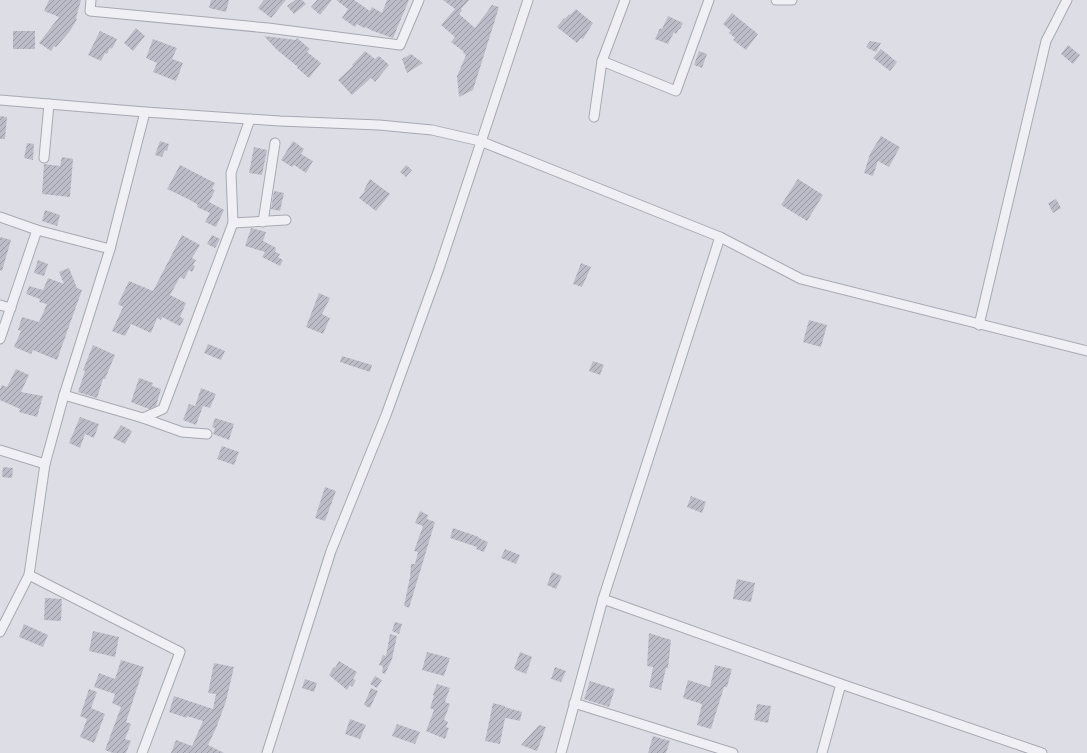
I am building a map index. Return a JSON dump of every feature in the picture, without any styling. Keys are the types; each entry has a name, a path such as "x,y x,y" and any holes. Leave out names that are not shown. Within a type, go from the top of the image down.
{"street":[{"path":"91,0 90,11 268,28 400,45 419,0"},
{"path":"267,753 331,551 389,408 439,269 528,0"},
{"path":"594,117 602,60 625,0"},
{"path":"602,60 676,91 710,0"},
{"path":"776,0 792,0"},
{"path":"979,324 1046,41 1067,0"},
{"path":"0,100 145,112 280,121 379,125 432,130 480,142 720,237 801,279 1087,351"},
{"path":"44,158 49,104"},
{"path":"0,632 29,575 44,464 110,249 145,112"},
{"path":"143,418 163,409 233,223 231,173 250,119"},
{"path":"263,222 275,143"},
{"path":"0,217 37,230 110,249"},
{"path":"233,223 286,220"},
{"path":"0,339 37,230"},
{"path":"560,753 603,599 720,237"},
{"path":"0,305 11,308"},
{"path":"64,395 143,418 182,432 207,434"},
{"path":"0,450 44,464"},
{"path":"29,575 180,652 142,753"},
{"path":"603,599 841,684 1042,753"},
{"path":"822,753 841,684"},
{"path":"574,703 733,753"}],"building":[{"path":"49,0 81,0 77,19 70,31 56,47 54,46 51,51 39,43 59,17 44,11"},
{"path":"211,0 229,0 226,12 209,8"},
{"path":"264,0 286,0 271,18 258,8"},
{"path":"295,0 302,0 306,4 294,14 287,6"},
{"path":"317,0 332,0 320,15 311,7"},
{"path":"336,0 354,0 370,11 372,7 382,13 387,0 409,0 393,38 357,24 355,27 342,18 348,9"},
{"path":"443,0 469,0 461,9 462,11 459,14 475,28 492,5 499,7 473,90 459,97 457,76 466,55 451,42 455,37 441,25 455,9"},
{"path":"576,9 593,23 583,39 581,38 577,43 557,27 564,18 565,19"},
{"path":"732,13 758,34 746,50 733,40 735,38 729,33 731,31 723,24"},
{"path":"668,16 683,23 676,34 674,32 668,44 655,39"},
{"path":"136,28 145,36 133,51 124,43"},
{"path":"13,31 35,31 35,49 13,49"},
{"path":"100,31 117,39 112,49 110,48 107,54 105,53 101,61 88,55"},
{"path":"264,36 296,40 297,38 310,49 307,52 321,63 309,78 277,50"},
{"path":"153,39 177,48 172,59 183,63 176,81 153,72 157,63 146,58"},
{"path":"870,41 881,43 876,52 866,47"},
{"path":"1068,45 1080,55 1073,64 1061,54"},
{"path":"881,49 897,62 890,71 873,58"},
{"path":"365,51 375,59 379,56 389,65 375,82 371,78 352,95 338,80 353,66 352,65"},
{"path":"699,51 707,54 702,68 694,65"},
{"path":"411,54 423,63 407,73 402,59"},
{"path":"0,116 7,117 5,139 0,139"},
{"path":"881,136 900,147 889,167 878,161 873,176 864,173 870,154"},
{"path":"160,141 169,144 167,151 165,150 162,157 155,155"},
{"path":"293,141 304,149 301,154 313,161 306,173 294,165 292,167 281,160"},
{"path":"27,143 34,144 33,160 24,158"},
{"path":"254,147 267,150 262,175 249,173"},
{"path":"62,157 73,159 70,197 42,194 44,164 60,166"},
{"path":"180,165 215,183 212,189 215,190 209,202 224,210 216,227 205,222 210,213 197,207 198,205 190,200 167,189"},
{"path":"406,165 412,170 406,177 400,172"},
{"path":"370,179 390,194 376,211 359,198 365,191 364,190"},
{"path":"798,179 823,195 807,221 781,205"},
{"path":"274,191 284,193 280,211 271,209"},
{"path":"1056,199 1061,208 1053,213 1048,203"},
{"path":"45,210 60,215 57,226 42,221"},
{"path":"251,228 266,232 263,241 276,248 275,252 280,254 278,257 283,260 280,266 262,257 265,252 245,246"},
{"path":"182,235 200,245 192,258 196,260 193,265 195,266 192,272 189,270 184,279 180,277 170,295 186,303 180,317 184,319 180,326 162,317 161,320 157,318 151,333 131,324 125,336 112,331 123,307 118,304 129,281 153,291"},
{"path":"212,235 220,239 215,248 207,244"},
{"path":"0,237 11,240 2,271 0,270"},
{"path":"38,260 48,264 44,276 34,273"},
{"path":"581,263 591,267 582,287 573,284"},
{"path":"69,268 77,288 82,290 57,360 33,350 31,354 14,347 21,331 18,330 22,317 39,322 47,304 39,302 40,299 26,294 29,286 43,290 48,278 64,284 59,272"},
{"path":"319,293 330,298 322,314 330,318 323,334 306,327"},
{"path":"809,320 827,325 821,347 803,342"},
{"path":"208,344 225,351 221,360 204,353"},
{"path":"93,345 115,355 105,379 103,379 97,398 78,392 85,371 83,370"},
{"path":"342,356 372,365 370,372 340,362"},
{"path":"593,361 604,365 600,375 589,371"},
{"path":"16,369 29,375 21,392 43,396 37,417 19,412 20,409 0,400 0,389 2,385 7,387"},
{"path":"139,378 153,383 152,386 161,389 156,406 149,409 131,402"},
{"path":"201,388 216,394 210,408 203,406 196,425 183,420 189,404 195,406"},
{"path":"80,417 99,424 94,438 85,434 80,448 69,443"},
{"path":"215,418 234,424 229,440 213,434 215,428 212,427"},
{"path":"121,425 132,431 125,444 113,438"},
{"path":"222,446 239,452 234,465 217,459"},
{"path":"3,467 13,468 12,478 2,477"},
{"path":"325,487 336,491 325,521 315,518"},
{"path":"691,496 706,502 702,513 687,507"},
{"path":"420,511 428,515 427,519 435,522 409,608 404,606 411,564 415,564 418,552 414,551 423,526 415,523"},
{"path":"453,528 479,537 488,542 484,552 476,549 477,547 450,538"},
{"path":"505,549 520,555 516,564 501,558"},
{"path":"552,572 562,576 556,589 547,585"},
{"path":"737,579 755,583 751,602 733,599"},
{"path":"45,598 62,599 61,621 44,620"},
{"path":"395,622 402,624 399,634 392,631"},
{"path":"24,624 48,635 43,647 19,637"},
{"path":"93,631 119,637 115,657 89,651"},
{"path":"649,633 671,640 668,668 666,668 661,690 649,687 653,667 647,666"},
{"path":"390,634 397,636 392,659 385,674 382,673 383,666 379,665 383,655 386,656"},
{"path":"427,652 450,658 444,676 422,670"},
{"path":"520,652 532,657 526,674 514,669"},
{"path":"121,660 144,667 126,722 131,724 125,739 131,741 126,753 113,753 105,750 121,707 112,703 115,694 94,687 99,673 115,679"},
{"path":"339,661 357,672 353,679 356,680 352,687 350,685 347,690 329,675"},
{"path":"214,663 234,667 226,701 208,745 224,753 171,753 176,740 192,746 203,721 169,712 174,696 213,709 216,694 208,693"},
{"path":"715,665 732,669 727,687 724,687 711,729 697,725 702,704 683,698 688,680 710,687"},
{"path":"555,667 566,671 561,682 551,679"},
{"path":"375,676 382,680 377,688 370,684"},
{"path":"305,679 317,683 314,692 302,688"},
{"path":"590,681 615,689 609,707 584,699"},
{"path":"437,684 450,688 445,702 450,704 444,720 448,722 446,727 449,728 445,739 426,731 434,710 430,708"},
{"path":"371,688 378,691 370,708 364,705"},
{"path":"89,689 97,692 91,708 105,714 94,743 80,737 87,719 80,716"},
{"path":"493,703 522,712 520,721 505,718 500,744 485,741"},
{"path":"757,704 771,706 768,723 754,720"},
{"path":"350,719 366,725 360,739 345,734"},
{"path":"397,724 420,732 415,744 392,736"},
{"path":"539,725 546,727 537,751 521,745"},
{"path":"653,736 670,741 666,753 648,753"}]}
